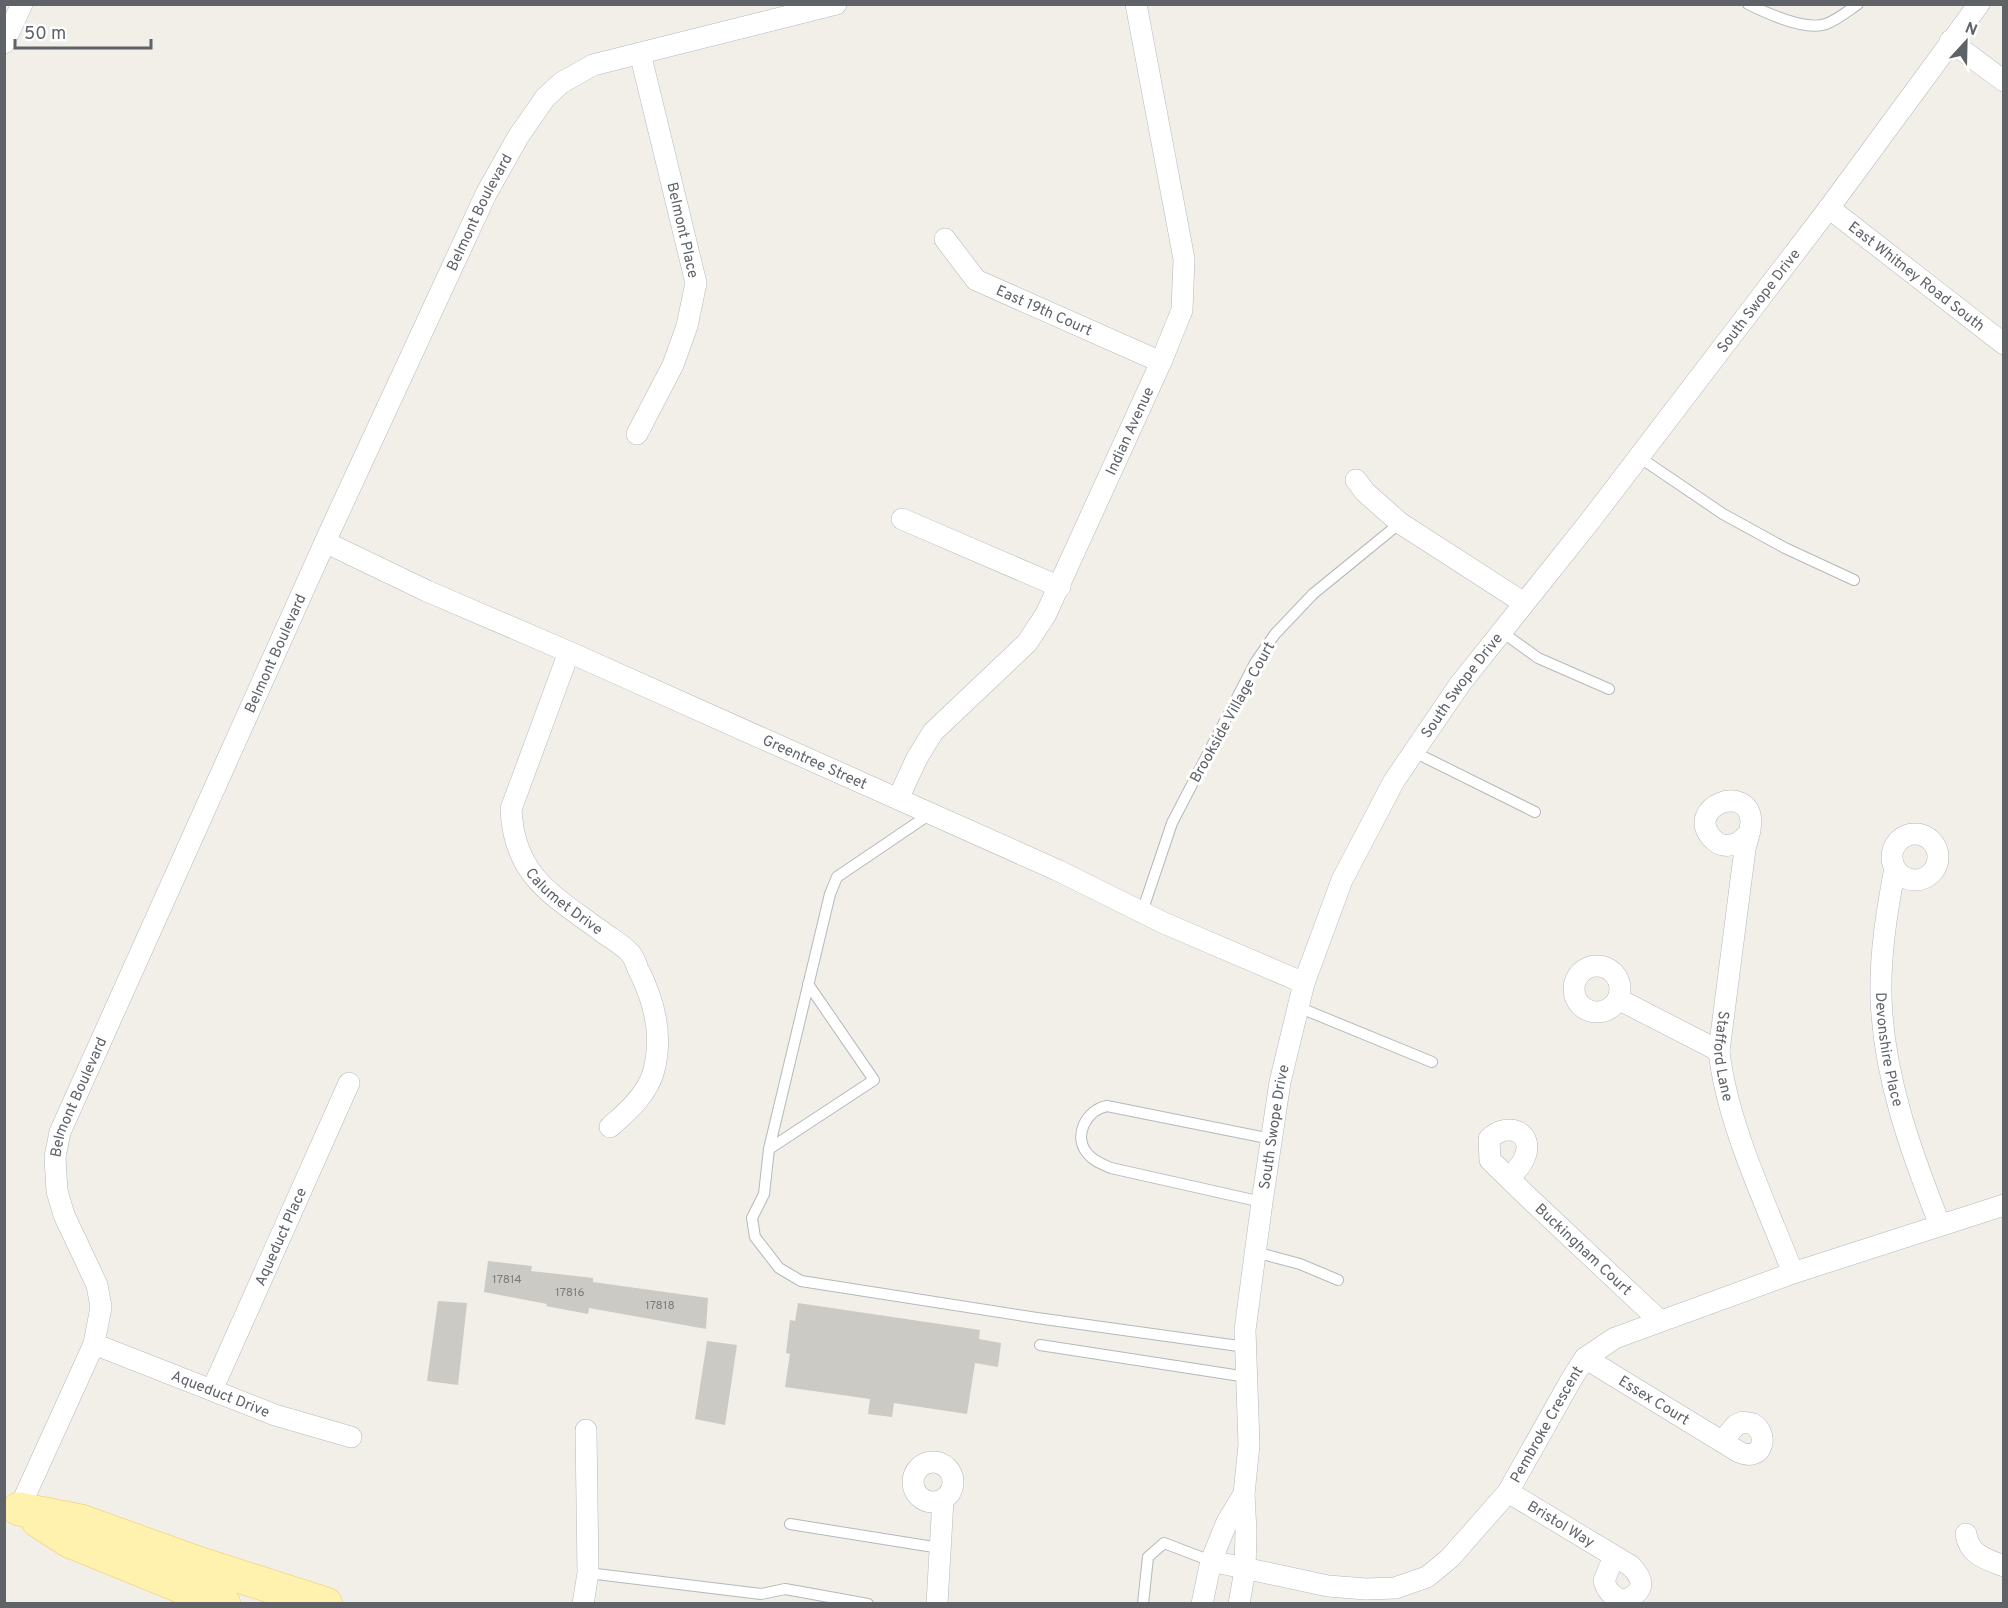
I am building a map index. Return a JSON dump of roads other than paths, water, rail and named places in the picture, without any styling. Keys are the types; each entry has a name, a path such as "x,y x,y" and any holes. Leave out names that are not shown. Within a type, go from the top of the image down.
{"main road":[{"path":"12,1506 69,1541 224,1604"},
{"path":"12,1506 81,1521 198,1563 326,1604"}],"street":[{"path":"4,43 22,4"},
{"name":"Belmont Boulevard","path":"12,1506 93,1344 101,1307 97,1285 64,1215 57,1191 56,1157 60,1132 325,542 486,194 518,137 545,98 561,83 593,65 836,4"},
{"name":"Indian Avenue","path":"898,799 917,758 933,732 1027,643 1046,614 1161,362 1182,310 1184,259 1136,4"},
{"name":"South Swope Drive","path":"1239,1604 1245,1570 1244,1494 1249,1445 1245,1329 1262,1202 1281,1082 1298,1007 1304,983 1342,880 1394,781 1460,684 1639,457 1829,208 1979,4"},
{"path":"1950,41 2004,81"},
{"name":"Belmont Place","path":"637,434 673,365 687,326 696,284 640,53"},
{"name":"East Whitney Road South","path":"1829,208 2004,344"},
{"name":"East 19th Court","path":"945,238 976,280 1161,362"},
{"path":"1356,480 1365,492 1400,523 1524,603"},
{"path":"902,519 1060,587"},
{"name":"Greentree Street","path":"325,542 427,591 1057,870 1142,912 1304,983"},
{"name":"Calumet Drive","path":"569,652 511,809 512,827 519,853 532,876 550,894 630,953 650,992 658,1030 654,1071 637,1103 610,1126"},
{"name":"Stafford Lane","path":"1750,831 1745,849 1719,1051 1722,1081 1742,1142 1793,1273"},
{"name":"Devonshire Place","path":"1895,868 1882,952 1881,997 1888,1057 1900,1115 1940,1225"},
{"path":"1618,999 1719,1051"},
{"name":"Aqueduct Place","path":"212,1390 349,1083"},
{"name":"Buckingham Court","path":"1509,1178 1660,1321"},
{"name":"Pembroke Crescent","path":"1211,1562 1327,1595 1366,1589 1395,1588 1427,1578 1450,1558 1508,1492 1585,1358 1615,1338 1793,1273 2004,1205"},
{"name":"Aqueduct Drive","path":"93,1344 275,1415 351,1437"},
{"name":"Essex Court","path":"1585,1358 1722,1442"},
{"path":"583,1604 588,1573 586,1430"},
{"name":"Bristol Way","path":"1508,1492 1614,1556"},
{"name":"South Swope Drive","path":"1202,1604 1211,1562 1227,1521 1244,1494"},
{"path":"936,1604 943,1500"},
{"path":"1966,1534 1968,1545 1981,1557 2004,1566"}],"lane":[{"path":"1748,4 1800,24 1824,25 1858,4"},
{"path":"1639,457 1723,514 1785,548 1854,580"},
{"name":"Brookside Village Court","path":"1142,912 1172,824 1255,663 1275,634 1313,594 1400,523"},
{"path":"1502,632 1538,658 1609,689"},
{"path":"1414,752 1535,812"},
{"path":"930,814 837,877 830,894 769,1149 764,1194 752,1218 755,1238 779,1268 801,1281 1246,1347"},
{"path":"769,1149 874,1080 808,984"},
{"path":"1298,1007 1432,1062"},
{"path":"1262,1202 1111,1168 1098,1163 1088,1155 1084,1148 1083,1128 1091,1112 1107,1106 1272,1139"},
{"path":"1255,1252 1300,1264 1338,1280"},
{"path":"1040,1345 1247,1377"},
{"path":"790,1524 940,1548"},
{"path":"1143,1604 1148,1557 1164,1543 1211,1562"},
{"path":"588,1573 760,1594 785,1589 868,1604"}]}
